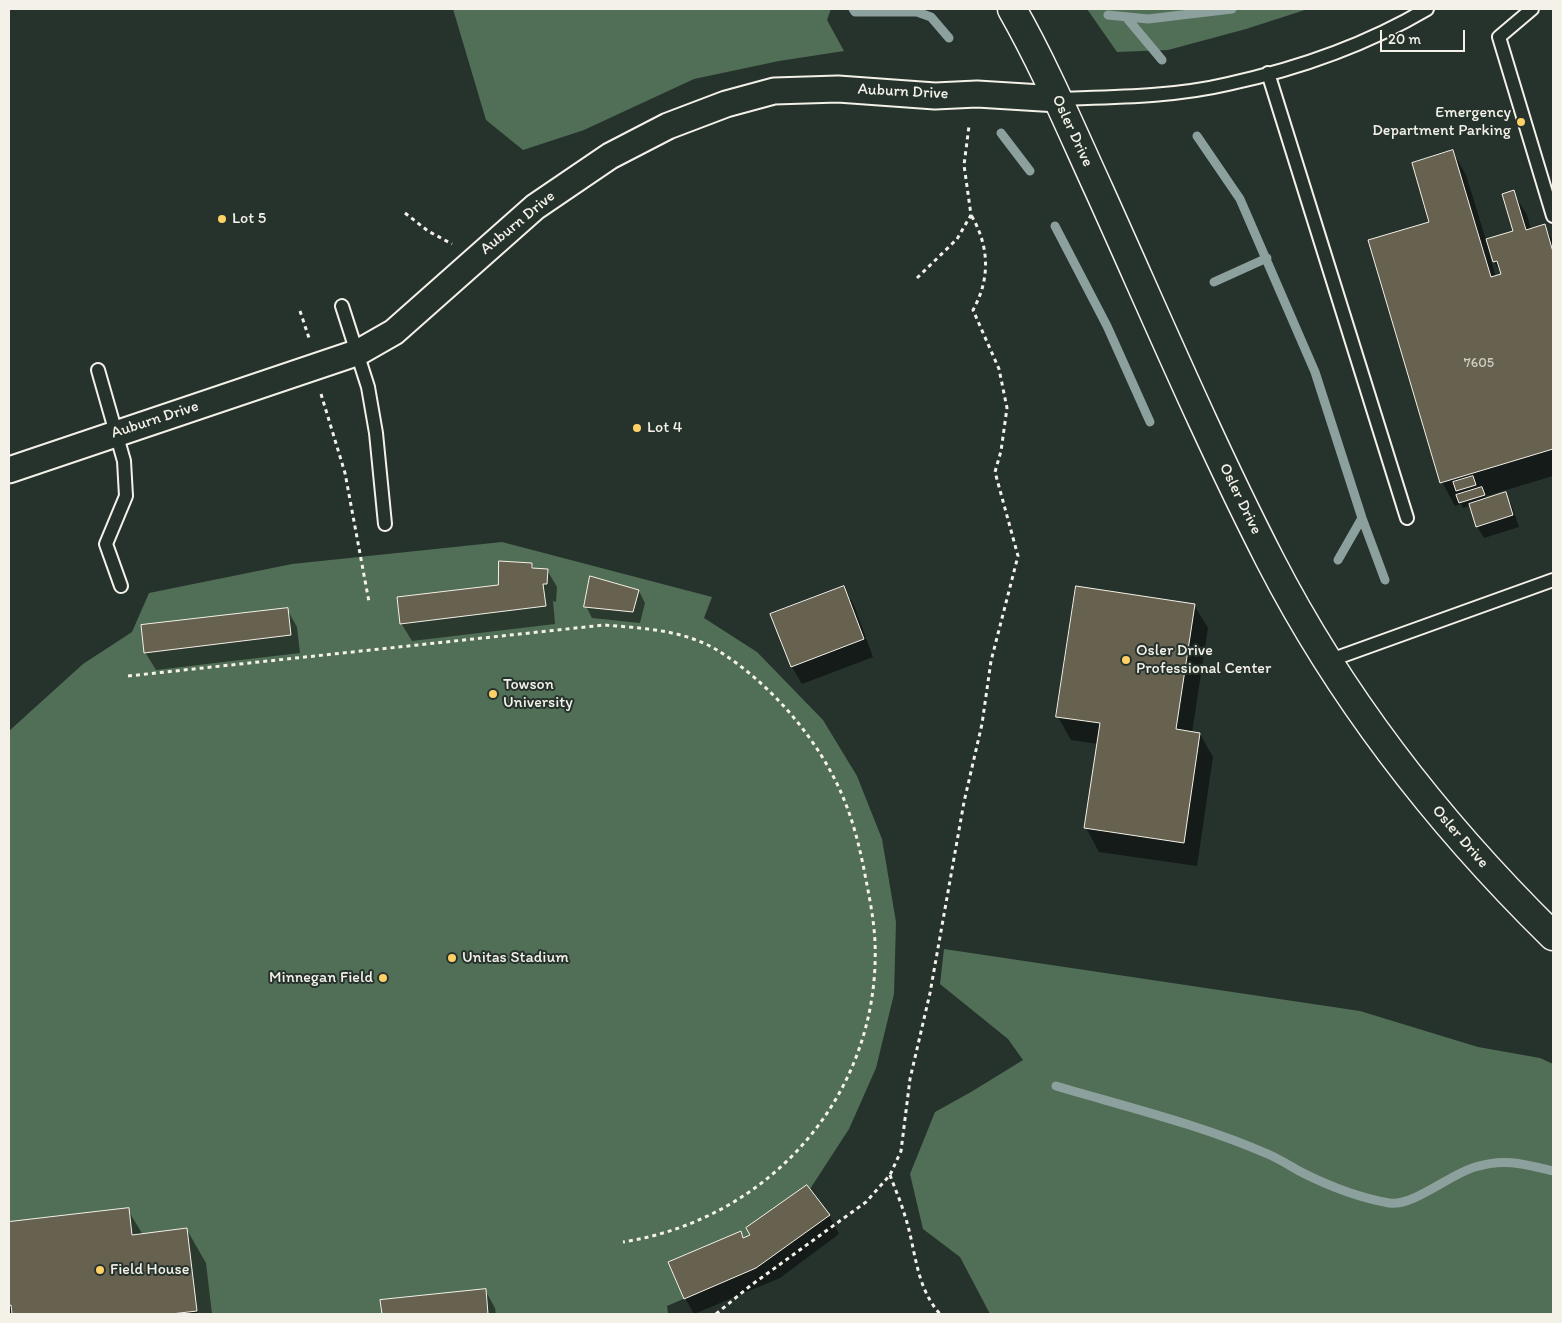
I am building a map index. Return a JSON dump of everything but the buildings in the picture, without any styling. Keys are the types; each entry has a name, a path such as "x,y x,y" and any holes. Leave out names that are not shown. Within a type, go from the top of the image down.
{"street":[{"name":"Osler Drive","path":"1012,9 1058,99 1224,464 1271,562 1328,661 1400,764 1435,809 1472,852 1553,936"},
{"name":"Auburn Drive","path":"9,470 359,352 394,332 535,207 610,156 668,126 726,104 774,91 838,89 935,96 977,94 1058,99"}],"lane":[{"path":"1058,99 1151,95 1227,84 1348,48 1397,26 1427,9"},
{"path":"1532,9 1499,37 1553,216"},
{"path":"1268,73 1407,518"},
{"path":"342,306 359,352 368,387 376,433 385,524"},
{"path":"98,370 124,461 126,496 106,544 121,586"},
{"path":"1328,661 1553,580"}],"path":[{"path":"716,1314 750,1286 866,1202 890,1175 901,1151 910,1079 930,993 964,802 982,724 991,661 1018,556 995,472 1001,451 1007,408 999,369 973,310 979,299 986,274 985,247 981,232 971,215 964,165 969,126"},
{"path":"405,213 428,230 456,245"},
{"path":"917,278 957,239 971,215"},
{"path":"300,311 316,367 320,392 345,473 369,602"},
{"path":"128,676 604,625 681,635 716,649 765,688 790,715 820,755 845,801 860,850 870,900 875,940 873,987 863,1037 848,1076 831,1107 804,1144 771,1176 736,1202 704,1218 664,1233 623,1242"},
{"path":"890,1175 906,1216 919,1278 933,1307 940,1314"}],"green space":[{"path":"453,9 831,9 827,20 844,51 779,61 694,79 584,130 523,150 486,120"},
{"path":"1087,9 1308,9 1246,29 1168,50 1117,52"},
{"name":"Unitas Stadium","path":"502,542 712,597 704,618 757,652 823,720 857,776 882,839 896,922 894,994 876,1068 849,1129 810,1189 830,1215 756,1268 667,1306 668,1313 660,1314 197,1314 197,1311 171,1314 12,1314 11,1306 9,1306 9,731 83,664 132,632 149,593 292,564"},
{"path":"944,949 1360,1011 1478,1047 1540,1058 1553,1064 1553,1314 990,1314 960,1257 923,1229 910,1174 935,1112 1023,1060 1008,1039 940,984"}],"waterway":[{"path":"853,9 855,12 917,12 931,17 949,38"},
{"path":"1108,15 1148,19 1232,9"},
{"path":"1126,17 1162,60"},
{"path":"1001,133 1030,171"},
{"path":"1197,136 1240,199 1315,372 1362,518 1385,580"},
{"path":"1055,226 1107,326 1150,422"},
{"path":"1214,282 1267,258"},
{"path":"1338,560 1362,518"},
{"path":"1056,1086 1164,1117 1244,1144 1334,1187 1356,1195 1389,1203 1409,1200 1465,1171 1486,1164 1505,1162 1553,1171"}],"place":[{"name":"Emergency Department Parking","path":"1521,122"},
{"name":"Lot 5","path":"222,219"},
{"name":"Lot 4","path":"637,428"},
{"name":"Osler Drive Professional Center","path":"1126,660"},
{"name":"Towson University","path":"493,694"},
{"name":"Unitas Stadium","path":"452,958"},
{"name":"Minnegan Field","path":"383,978"},
{"name":"Field House","path":"100,1270"}]}
